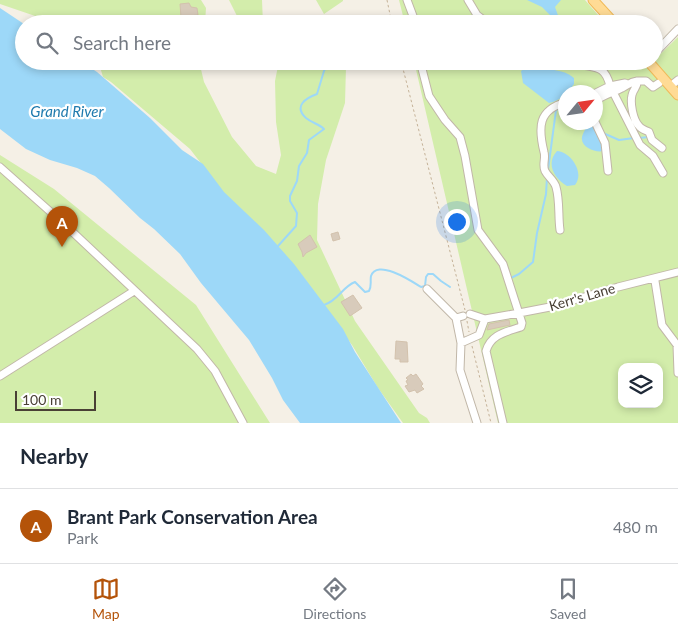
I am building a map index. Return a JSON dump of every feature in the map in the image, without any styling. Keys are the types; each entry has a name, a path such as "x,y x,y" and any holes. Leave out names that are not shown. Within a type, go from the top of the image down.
{"main road":[{"path":"594,0 606,15"},
{"path":"656,70 678,95"}],"street":[{"path":"407,0 413,15"},
{"path":"468,0 474,12 478,15"},
{"path":"663,45 678,29"},
{"path":"422,70 428,93 460,137 478,230 501,262 522,323 522,327 496,336 490,341 486,351 503,423"},
{"path":"603,70 640,145 653,156 663,173"},
{"path":"637,81 637,86 631,97 636,122 641,128 649,132 651,138 662,148"},
{"path":"603,91 625,83 637,81 646,82 653,87 659,83"},
{"path":"603,95 611,89"},
{"path":"558,104 547,111 540,135 545,154 544,168 555,184 558,193 560,230"},
{"path":"599,130 605,142 608,171"},
{"path":"0,167 196,349 215,370 243,423"},
{"name":"Kerr's Lane","path":"427,289 463,316 485,319 550,307 678,272"},
{"path":"655,281 662,325 677,345 678,373"},
{"path":"0,376 134,291"},
{"path":"463,316 460,370 478,423"},
{"path":"460,343 479,335 485,319"}],"path":[{"path":"387,0 390,15"},
{"path":"403,70 491,423"}],"green space":[{"path":"0,0 201,0 206,8 206,15 32,15 0,4"},
{"path":"229,0 262,0 263,15 236,15"},
{"path":"316,0 343,0 343,1 324,14"},
{"path":"399,0 585,0 598,15 403,15"},
{"path":"678,37 678,423 498,423 416,70 663,70 663,52"},
{"path":"101,70 201,70 204,82 232,137 256,166 276,174 281,155 276,122 275,81 277,70 346,70 345,103 326,160 318,204 317,240 355,321 419,413 427,418 430,423 403,423 378,388 352,345 277,246 227,197 190,149 103,77"},
{"path":"0,155 54,189 196,305 270,423 0,423"}],"water":[{"path":"527,0 561,0 555,7 558,15 550,15 542,7"},
{"name":"Grand River","path":"0,8 15,18 15,70 94,70 150,118 182,150 203,164 224,192 264,230 294,264 343,329 355,352 401,423 300,423 283,400 249,340 201,283 180,254 95,176 26,149 0,129"},
{"path":"522,70 560,71 574,78 573,85 558,85 558,99 549,103 523,83 521,71"},
{"path":"585,130 597,130 603,140 603,151 593,150 583,144 582,137"},
{"path":"557,151 567,155 575,164 578,180 575,185 567,186 555,175 552,161"}],"building":[{"path":"189,3 191,7 197,8 198,15 181,15 180,4"},
{"path":"338,232 340,239 333,241 331,234"},
{"path":"310,235 317,247 306,253 303,257 298,244"},
{"path":"353,295 362,308 350,316 341,302"},
{"path":"509,320 510,325 487,330 489,324"},
{"path":"396,341 407,342 408,362 400,362 400,359 395,359"},
{"path":"411,374 413,376 416,374 423,384 421,386 424,389 417,393 415,390 409,392 405,386 408,385 406,378"}],"waterway":[{"path":"278,246 296,226 297,213 290,201 290,196 297,181 299,166 307,153 309,140 324,129 306,118 302,114 301,106 305,100 317,94 324,70"},
{"path":"548,170 556,110 558,109"},
{"path":"603,133 619,140 634,138"},
{"path":"639,138 649,137"},
{"path":"511,278 533,262 537,233 546,194 547,177"},
{"path":"324,305 355,282 365,292 369,291 371,276 380,269 395,273 421,287 425,286 428,274 433,274 450,287"}],"place":[{"name":"Brant Park Conservation Area","path":"62,247"}]}
